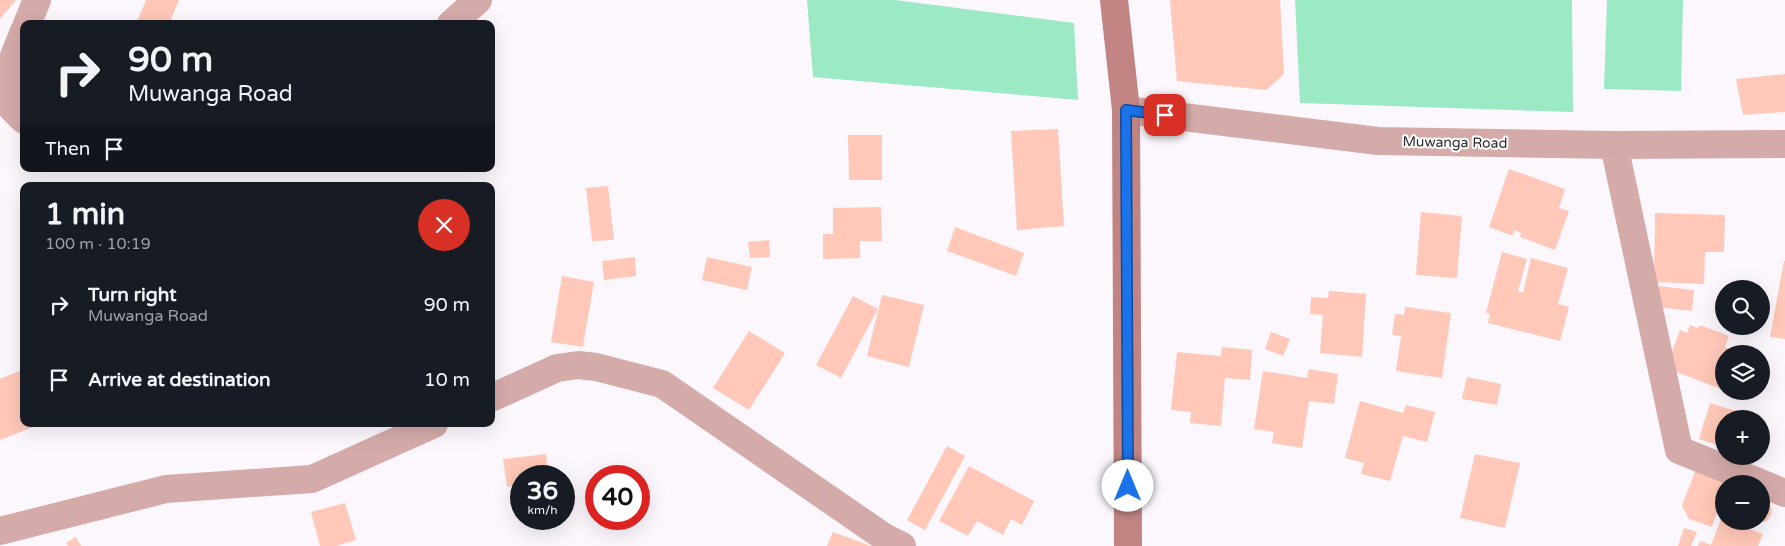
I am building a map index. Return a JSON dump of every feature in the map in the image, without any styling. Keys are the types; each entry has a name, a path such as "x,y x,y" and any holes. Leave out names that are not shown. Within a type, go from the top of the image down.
{"street":[{"path":"29,20 37,0"},
{"path":"456,20 478,0"},
{"path":"1114,0 1126,110 1128,546"},
{"path":"20,41 7,80 12,108 20,116"},
{"name":"Muwanga Road","path":"1126,110 1378,141 1614,145 1785,144"},
{"path":"1614,145 1679,450 1785,493"},
{"path":"495,396 557,368 578,365 596,367 662,384 884,537 902,546"},
{"path":"0,531 166,489 312,479 427,427"}],"green space":[{"path":"807,0 895,0 1074,23 1078,100 813,77"},
{"path":"1295,0 1572,0 1573,112 1300,103"},
{"path":"1607,0 1683,0 1681,91 1604,89"}],"building":[{"path":"0,0 16,0 0,19"},
{"path":"146,0 179,0 171,20 138,20"},
{"path":"1170,0 1280,0 1284,74 1266,90 1177,81"},
{"path":"1785,74 1785,112 1743,115 1736,79"},
{"path":"1058,129 1064,226 1017,230 1011,131"},
{"path":"848,135 882,135 882,180 849,180"},
{"path":"1509,169 1565,189 1559,208 1569,211 1555,250 1520,237 1521,233 1514,230 1513,236 1489,227"},
{"path":"608,186 614,240 592,241 586,188"},
{"path":"881,207 882,241 860,241 860,258 823,259 823,234 833,234 833,208"},
{"path":"1421,212 1462,216 1457,278 1416,275"},
{"path":"1655,213 1725,215 1724,252 1705,252 1704,284 1654,282"},
{"path":"955,227 1024,253 1016,276 947,251"},
{"path":"769,240 770,257 750,258 748,242"},
{"path":"1502,252 1527,259 1518,291 1523,293 1531,258 1568,268 1558,304 1569,307 1560,341 1488,323 1490,314 1486,313"},
{"path":"635,257 636,276 604,280 602,261"},
{"path":"707,257 752,267 747,290 702,280"},
{"path":"1785,261 1785,339 1770,337"},
{"path":"562,276 594,282 583,347 551,342"},
{"path":"1659,286 1694,290 1692,311 1657,307"},
{"path":"1329,291 1366,294 1362,357 1320,353 1323,315 1310,314 1311,297 1328,298"},
{"path":"882,295 924,305 909,367 867,356"},
{"path":"853,296 878,309 841,378 816,365"},
{"path":"1405,307 1451,313 1442,378 1396,371 1401,336 1392,335 1395,314 1404,315"},
{"path":"1690,325 1698,328 1700,325 1715,331 1715,335 1729,336 1726,345 1715,345 1715,387 1666,368 1680,330 1687,333"},
{"path":"749,331 785,353 749,410 713,388"},
{"path":"1271,332 1290,339 1283,356 1265,349"},
{"path":"1222,347 1252,350 1250,380 1225,378 1221,426 1190,423 1191,412 1171,410 1177,352 1221,356"},
{"path":"1309,369 1338,374 1334,404 1309,401 1302,448 1272,443 1274,432 1254,429 1263,371 1307,378"},
{"path":"20,371 20,427 33,427 0,440 0,379"},
{"path":"1467,377 1501,384 1497,405 1462,399"},
{"path":"1360,401 1403,413 1406,405 1435,412 1427,442 1403,436 1390,481 1361,474 1364,463 1345,458"},
{"path":"1710,403 1733,410 1715,410 1715,444 1699,439"},
{"path":"947,446 965,456 925,530 907,520"},
{"path":"546,454 547,465 510,465 510,487 507,487 503,459"},
{"path":"1475,454 1520,463 1505,528 1460,518"},
{"path":"969,466 1034,501 1022,525 1011,519 1003,535 977,521 968,536 939,521"},
{"path":"1696,469 1715,476 1715,518 1712,527 1689,519 1682,506"},
{"path":"345,503 356,540 336,546 320,546 311,512"},
{"path":"1684,528 1697,532 1691,546 1678,546"},
{"path":"1717,530 1752,530 1763,534 1758,546 1698,546 1700,541 1711,545"},
{"path":"833,532 871,546 827,546"},
{"path":"76,537 81,546 68,546 66,543"}],"route":[{"path":"1128,486 1126,110 1165,115"}]}
